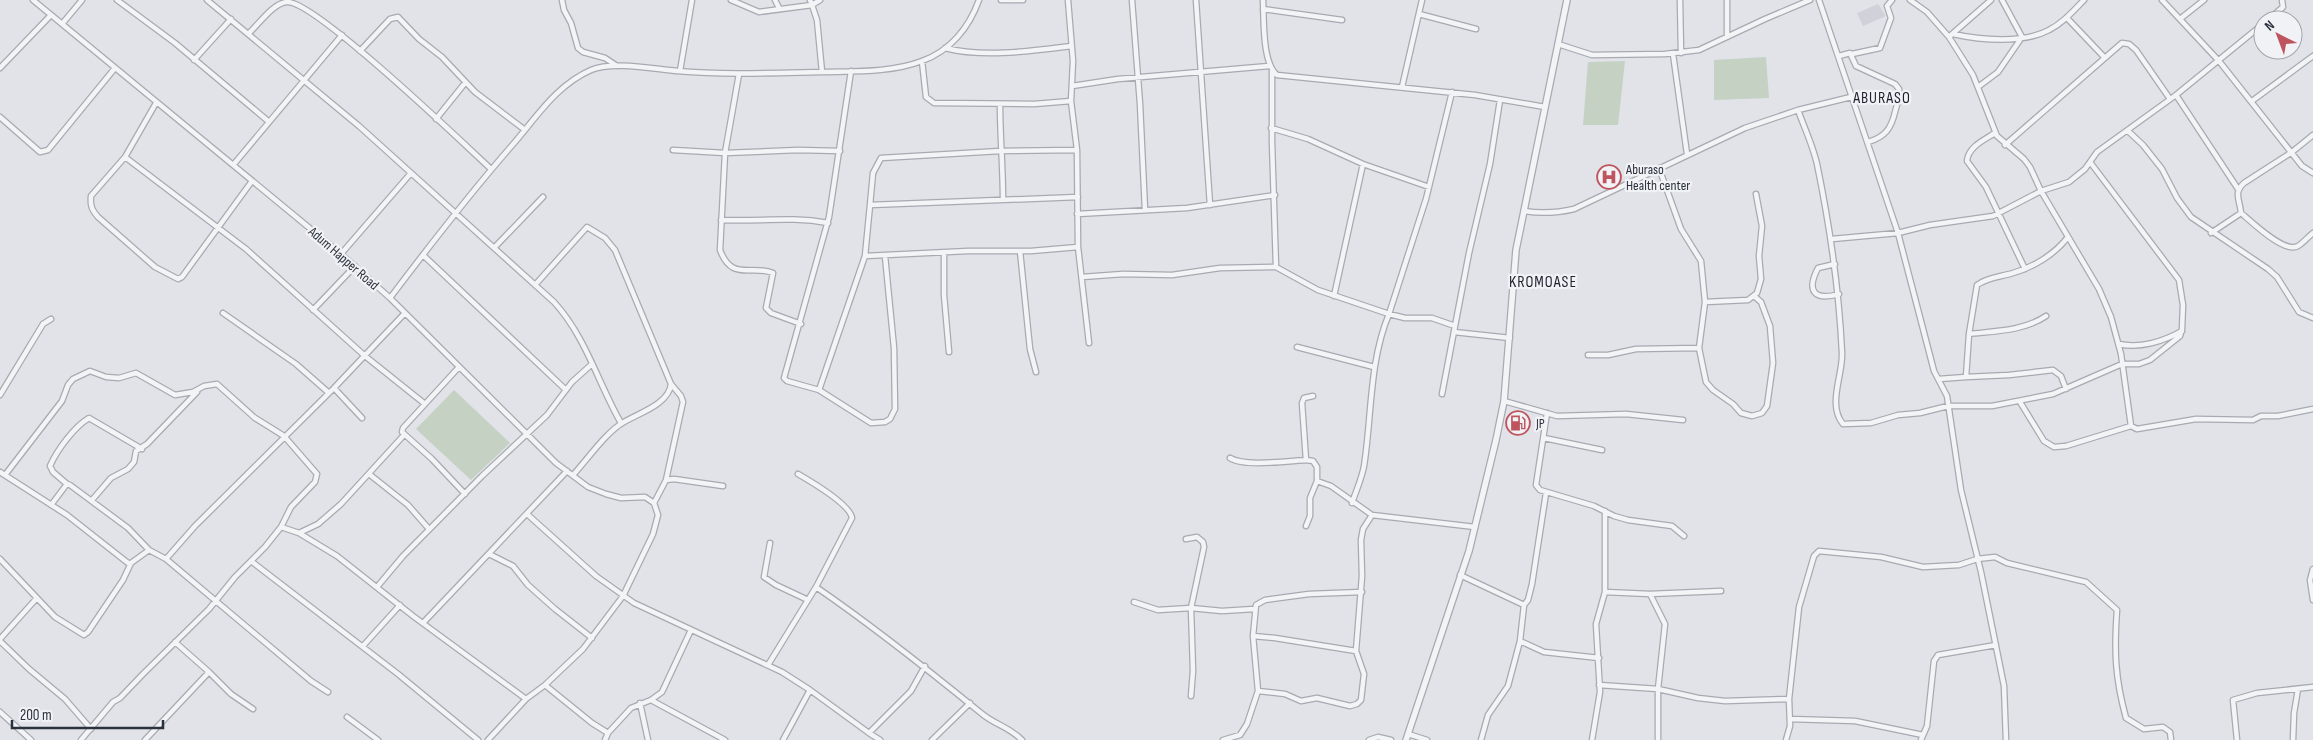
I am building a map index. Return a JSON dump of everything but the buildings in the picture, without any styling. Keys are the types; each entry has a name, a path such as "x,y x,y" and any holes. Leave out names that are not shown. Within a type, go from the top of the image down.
{"street":[{"name":"Adum Happer Road","path":"33,0 341,254 390,298 526,434 566,471 588,486 613,497 645,497 654,502"},
{"path":"62,24 82,0"},
{"path":"118,0 268,122"},
{"path":"207,0 250,33 305,80 494,248 564,313 582,340 604,392 621,423"},
{"path":"562,0 578,48 583,52 604,58 616,66"},
{"path":"680,72 692,0"},
{"path":"732,0 759,12 820,0"},
{"path":"775,0 779,8"},
{"path":"390,298 491,169 544,106 575,78 594,69 616,66 680,72 739,74 887,69 922,61 945,48 968,26 979,0"},
{"path":"1001,0 1023,0"},
{"path":"1068,0 1071,46 1071,101 1077,150 1078,247 1089,343"},
{"path":"1132,0 1145,210"},
{"path":"1196,0 1210,204"},
{"path":"1263,0 1270,68 1276,267"},
{"path":"1402,87 1422,0"},
{"path":"1427,740 1407,737 1475,527 1504,400 1516,250 1567,0"},
{"path":"1680,0 1681,53"},
{"path":"1727,0 1727,37"},
{"path":"1558,44 1592,55 1673,54 1699,50 1810,0"},
{"path":"1819,0 1898,232 1934,372 1944,387 1961,490 2004,686 2006,740"},
{"path":"1839,56 1880,48 1891,18 1887,6 1892,0"},
{"path":"1910,0 1927,12 1951,36 1978,87 1995,133 2005,145 2024,159 2106,302 2119,344 2131,426"},
{"path":"1951,36 1991,0"},
{"path":"2002,0 2022,37"},
{"path":"1951,36 1999,40 2047,31 2067,18 2084,0"},
{"path":"2162,0 2219,61 2302,166 2313,173"},
{"path":"2180,20 2204,0"},
{"path":"250,33 277,6 284,2 294,2 304,6 342,35 491,169"},
{"path":"811,2 817,20 822,72"},
{"path":"1263,9 1342,20"},
{"path":"0,68 51,14"},
{"path":"1419,14 1476,29"},
{"path":"360,51 390,19 398,18 419,39 442,57 465,83 525,130"},
{"path":"2067,18 2105,58"},
{"path":"194,60 231,19"},
{"path":"1832,239 1898,232 1930,224 1993,216 2041,191 2069,182 2085,169 2097,152 2176,95 2253,32"},
{"path":"234,164 342,35"},
{"path":"1978,87 1998,72 2022,37"},
{"path":"2005,145 2122,43 2129,44 2140,55 2170,99"},
{"path":"945,48 960,51 988,52 1071,46"},
{"path":"1673,54 1687,154"},
{"path":"1852,54 1856,66 1895,84 1900,91 1890,128 1882,137 1868,142"},
{"path":"2252,101 2313,56"},
{"path":"922,61 926,97 934,103 1000,104 1071,101"},
{"path":"0,117 40,152 48,150 115,68"},
{"path":"1072,86 1200,71 1270,68 1277,75 1284,76 1452,92 1545,107"},
{"path":"851,71 828,223 801,324 784,378 787,381 818,390 871,423 885,422 893,416 895,409 894,348 885,256"},
{"path":"739,74 725,153 720,250 723,257 735,269 774,273 766,308 771,312 801,324"},
{"path":"436,119 465,83"},
{"path":"1352,503 1364,468 1374,367 1379,344 1429,187 1452,92"},
{"path":"2176,95 2238,189 2237,194 2241,213 2268,236 2289,247 2296,247 2313,233"},
{"path":"1524,211 1547,214 1574,209 1745,128 1798,110 1851,97"},
{"path":"1442,394 1469,253 1490,164 1500,100"},
{"path":"156,103 126,157 91,196 92,209 155,267 178,279 182,277 252,181"},
{"path":"1000,104 1003,200"},
{"path":"1798,110 1817,162 1832,239 1839,294 1842,362 1836,396 1838,415 1843,424 1871,423 1898,415 1920,413 1948,406 1992,406 2020,402 2052,394 2122,364 2139,364 2150,360 2180,336 2182,331 2183,305 2179,280 2090,162"},
{"path":"1272,128 1308,140 1363,164 1429,187"},
{"path":"2128,131 2143,145 2162,169 2177,198 2191,217 2211,233 2268,269 2277,277 2299,312 2313,318"},
{"path":"1995,133 1974,148 1969,153 1967,161 1986,187 2025,269"},
{"path":"2238,189 2292,152 2313,135"},
{"path":"673,150 725,153 798,150 840,151"},
{"path":"818,390 865,256 873,173 881,158 1000,151 1077,150"},
{"path":"126,157 240,244 365,356 425,404"},
{"path":"1334,296 1363,164"},
{"path":"1659,168 1681,229 1701,261 1705,302 1699,348 1708,386 1746,416 1756,416 1762,413 1767,406 1771,386 1773,340 1761,302 1754,296"},
{"path":"341,254 411,174"},
{"path":"1705,302 1748,300 1754,296 1761,279 1759,256 1762,226 1756,194"},
{"path":"1077,214 1210,204 1275,195"},
{"path":"494,248 543,197"},
{"path":"870,205 1078,197"},
{"path":"2211,233 2241,213"},
{"path":"721,220 740,221 777,218 828,223"},
{"path":"488,740 526,699 567,665 592,638 623,596 653,534 658,515 654,502 666,480 678,432 683,402 681,396 671,384 619,258 605,238 586,227 535,285"},
{"path":"1966,377 1969,334 1977,286 1984,280 2025,269 2054,252 2068,237"},
{"path":"865,256 1020,251 1078,247"},
{"path":"1020,251 1030,349 1036,372"},
{"path":"944,253 944,295 949,352"},
{"path":"423,255 566,390"},
{"path":"1835,264 1818,268 1813,276 1812,289 1820,298 1839,294"},
{"path":"313,310 354,266"},
{"path":"1082,277 1123,274 1172,275 1220,268 1276,267 1306,285 1389,314 1405,318 1432,318 1455,329 1510,338"},
{"path":"223,313 296,364 329,393"},
{"path":"166,559 195,526 334,388 405,313"},
{"path":"1969,334 2018,328 2037,322 2046,316"},
{"path":"0,395 43,324 50,319"},
{"path":"2119,344 2126,346 2166,340 2182,331"},
{"path":"1298,347 1374,367"},
{"path":"1588,355 1608,355 1636,349 1699,348"},
{"path":"377,587 429,529 548,415 572,382 592,364"},
{"path":"459,368 403,428 404,435 432,459 465,494"},
{"path":"1939,379 2009,375 2053,370 2061,376 2066,389"},
{"path":"6,475 62,401 68,385 83,372 90,371 106,377 119,378 136,373 175,395 184,395 198,390"},
{"path":"81,740 113,702 120,698 209,609 252,561 281,528 287,513 315,482 317,474 284,436 255,418 217,384 204,386 198,390 142,449 136,451 134,462 128,469 111,478 92,500"},
{"path":"573,475 621,423 660,401 667,395 671,384"},
{"path":"334,388 362,418"},
{"path":"1306,460 1302,403 1304,398 1314,396"},
{"path":"1504,400 1557,416 1626,414 1683,420"},
{"path":"2020,402 2044,441 2054,447 2066,446 2131,426 2137,429 2210,418 2253,420 2261,416 2278,416 2313,409"},
{"path":"1548,413 1536,484 1540,490 1594,506 1628,520 1672,526 1684,536"},
{"path":"142,449 89,418 80,424 70,436 50,466 52,472 128,528 149,550 166,559 196,585 216,599 311,681 328,692"},
{"path":"299,533 318,524 369,474 404,435"},
{"path":"1544,438 1602,450"},
{"path":"1230,458 1240,462 1256,463 1313,461 1317,467 1317,481 1310,498 1310,516 1306,526"},
{"path":"423,623 528,514 566,471"},
{"path":"0,472 67,515 125,561 131,563"},
{"path":"369,474 408,505 429,529"},
{"path":"768,664 816,587 850,524 852,515 822,489 798,474"},
{"path":"666,480 674,479 723,486"},
{"path":"1317,481 1331,486 1352,503 1372,515 1425,523 1475,527"},
{"path":"51,505 68,484"},
{"path":"1481,740 1488,715 1508,686 1520,641 1524,605 1528,600 1532,584 1546,493"},
{"path":"1592,740 1600,685 1596,624 1605,592 1605,511"},
{"path":"528,514 596,576 623,596 659,616 768,664 810,690 880,740"},
{"path":"1258,692 1285,694 1301,701 1312,697 1353,706 1361,700 1364,674 1356,651 1362,592 1361,540 1363,529 1372,515"},
{"path":"281,528 299,533 337,556 423,623 526,699"},
{"path":"1186,539 1197,537 1203,542 1204,547 1191,608 1193,671 1190,696"},
{"path":"770,543 764,577 776,585 808,600"},
{"path":"0,558 55,617 84,635 88,632 114,593 131,563 149,550"},
{"path":"1786,740 1790,719 1789,699 1799,607 1814,556 1819,552 1881,557 1923,567 1958,566 1977,559 1995,557 2007,563 2086,582 2117,610 2114,648 2117,687 2126,718 2144,729 2163,727 2170,732 2171,740"},
{"path":"489,554 513,566 528,585 592,638"},
{"path":"252,561 362,646 478,740"},
{"path":"2313,569 2310,580 2313,600"},
{"path":"1460,575 1524,605"},
{"path":"816,587 925,666 985,716 1011,729 1022,740"},
{"path":"1223,740 1240,735 1247,724 1258,692 1253,636 1254,609 1259,602 1309,594 1362,592"},
{"path":"1605,592 1650,594 1721,592"},
{"path":"1650,594 1665,624 1658,689 1658,740"},
{"path":"36,598 0,640 29,669 65,699 91,729"},
{"path":"1134,602 1158,610 1191,608 1222,611 1254,609"},
{"path":"362,646 400,605"},
{"path":"605,740 608,733 631,708 652,700 662,692 691,630"},
{"path":"1253,636 1356,651"},
{"path":"1520,641 1544,652 1599,658"},
{"path":"175,642 231,694 253,710"},
{"path":"1790,719 1847,720 1880,727 1900,728 1922,737 1927,726 1933,666 1938,655 1996,645"},
{"path":"869,733 911,690 925,666"},
{"path":"145,740 209,672"},
{"path":"545,685 592,723 608,733"},
{"path":"1600,685 1658,689 1725,701 1789,699"},
{"path":"2237,740 2233,700 2257,693 2313,687"},
{"path":"2294,740 2293,720 2298,688"},
{"path":"783,740 810,690"},
{"path":"652,700 725,740"},
{"path":"640,703 648,740"},
{"path":"932,740 970,703"},
{"path":"0,712 31,740"},
{"path":"347,717 378,740"},
{"path":"1369,740 1378,737 1391,740"}],"shaded area":[{"path":"1878,4 1886,16 1863,26 1857,13"}],"green space":[{"path":"1766,57 1769,98 1714,100 1714,60"},
{"path":"1625,61 1618,125 1583,125 1588,62"},
{"path":"454,390 510,443 471,480 416,429"}],"place":[{"name":"Aburaso Health center","path":"1609,177"},
{"name":"JP","path":"1518,423"}],"district":[{"name":"ABURASO","path":"1882,97"},
{"name":"KROMOASE","path":"1543,281"}]}
